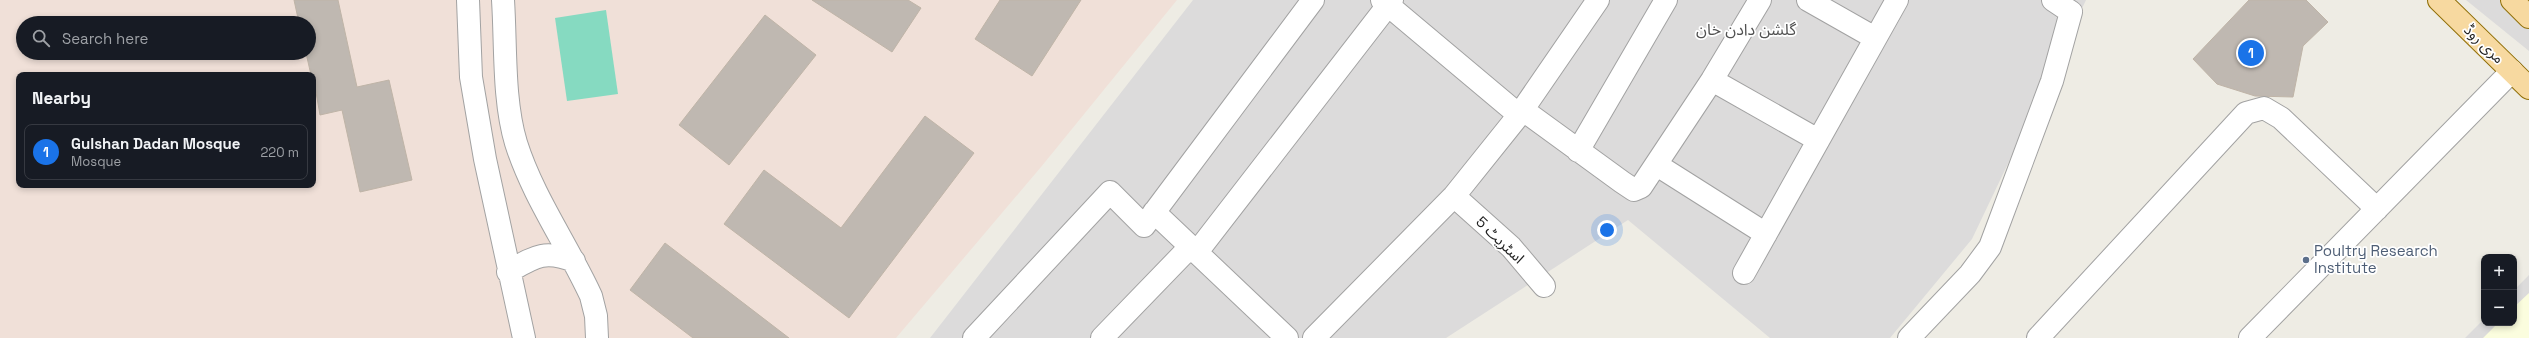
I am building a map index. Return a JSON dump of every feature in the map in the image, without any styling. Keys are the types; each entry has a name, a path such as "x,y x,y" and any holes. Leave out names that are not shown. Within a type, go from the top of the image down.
{"main road":[{"name":"مری روڈ","path":"2439,0 2529,88"},
{"path":"2512,0 2529,17"}],"street":[{"path":"468,0 469,54 478,120 508,272 524,338"},
{"path":"503,0 510,114 516,142 530,182 574,261 590,296 596,316 597,338"},
{"path":"974,338 1110,192 1144,226 1313,0"},
{"path":"1314,338 1454,196 1521,112 1598,0"},
{"path":"1578,151 1666,0"},
{"path":"1102,338 1194,249 1387,1 1521,112 1634,190 1641,187 1657,165 1712,80 1760,0"},
{"path":"1808,0 1875,38"},
{"path":"1744,273 1897,0"},
{"path":"1909,338 1970,274 1990,247 2052,81 2071,12 2053,0"},
{"path":"2250,338 2512,71"},
{"path":"1712,80 1818,140"},
{"path":"2038,338 2246,113 2264,108 2281,118 2376,209"},
{"path":"478,120 510,114"},
{"path":"1657,165 1766,234"},
{"name":"اسٹریٹ 5","path":"1454,196 1511,247 1544,286"},
{"path":"1154,212 1287,338"},
{"path":"508,272 537,255 557,254 574,261"}],"shaded area":[{"path":"0,0 1177,0 1041,167 896,338 0,338"},
{"path":"1193,0 2086,0 1972,239 1890,338 1770,338 1628,220 1446,338 930,338"},
{"path":"2466,0 2529,0 2529,51"},
{"path":"2529,275 2529,338 2465,338 2481,322 2481,326 2517,326 2517,287"},
{"path":"2529,293 2529,338 2483,338 2495,326 2517,326 2517,304"}],"green space":[{"path":"606,10 618,94 567,101 555,18"}],"building":[{"path":"294,0 338,0 357,87 389,80 412,180 360,192 342,110 320,115 316,92 316,72 310,72 308,60 316,60 316,16 297,16"},
{"path":"812,0 908,0 921,8 892,52"},
{"path":"1000,0 1081,0 1032,76 975,39"},
{"path":"2249,0 2306,0 2328,22 2303,46 2293,97 2255,96 2217,84 2193,59"},
{"path":"765,15 816,55 729,165 679,125"},
{"path":"925,116 974,153 849,318 724,224 764,170 841,228"},
{"path":"665,243 789,338 693,338 630,290"}],"place":[{"name":"Gulshan Dadan Mosque","path":"2251,53"},
{"name":"Poultry Research Institute","path":"2306,260"}],"district":[{"name":"گلشن دادن خان","path":"1746,29"}]}
